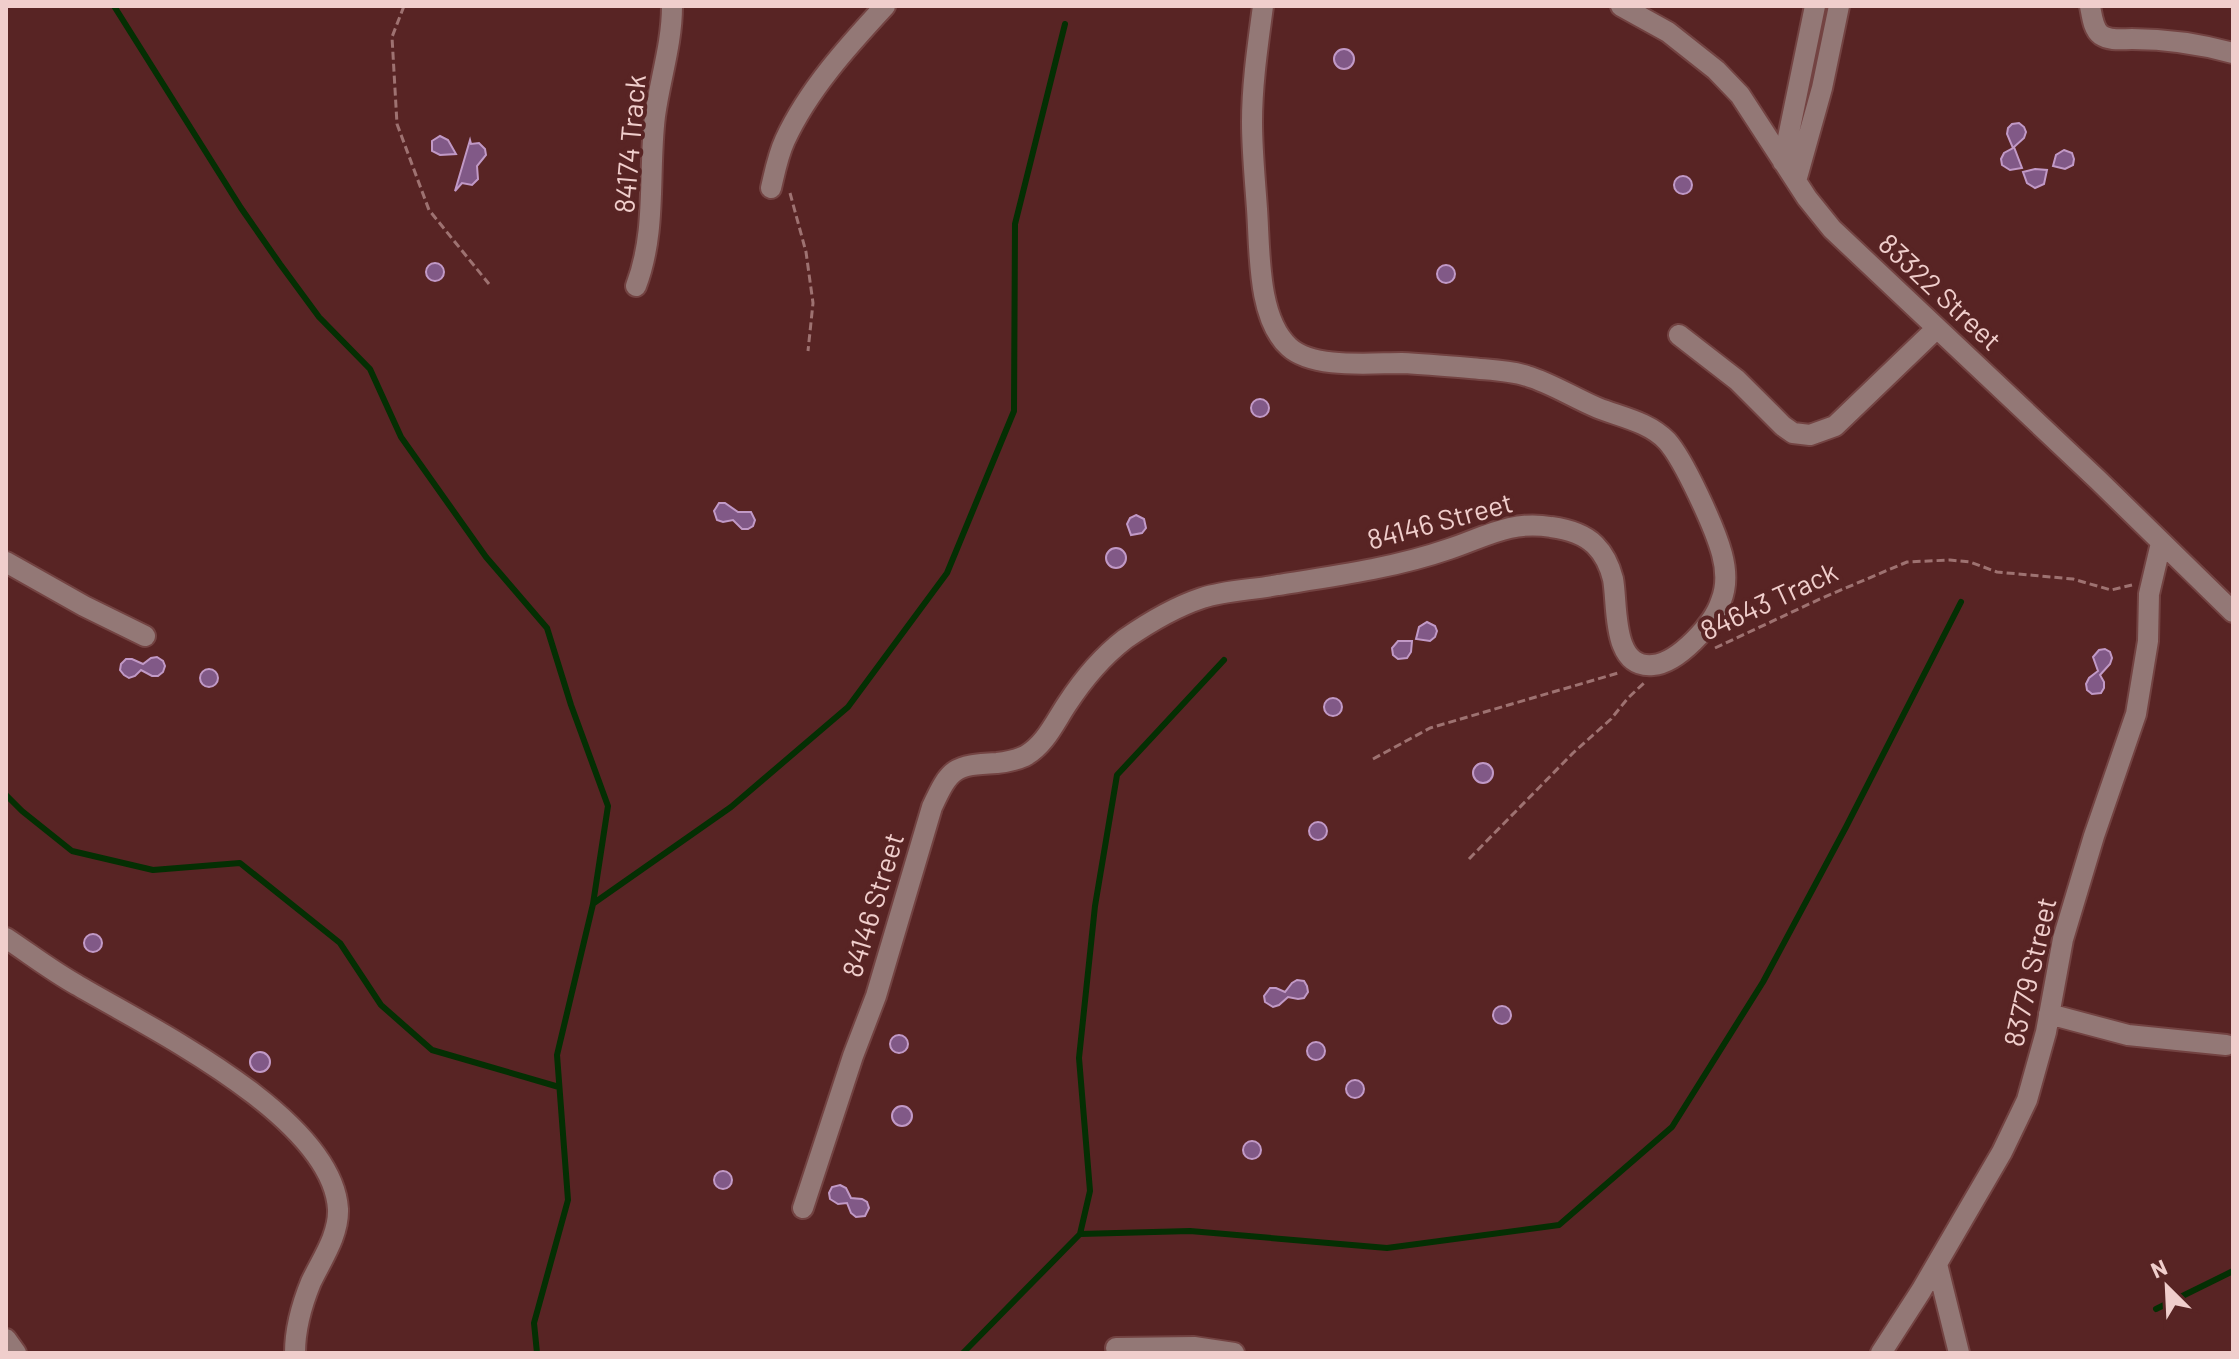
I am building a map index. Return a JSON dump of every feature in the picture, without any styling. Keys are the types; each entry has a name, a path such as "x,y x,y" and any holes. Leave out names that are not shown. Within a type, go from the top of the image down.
{"street":[{"name":"84174 Track","path":"636,286 644,266 651,222 652,153 672,6"},
{"path":"771,188 786,138 820,84 885,6"},
{"path":"1263,6 1252,119 1263,290 1273,325 1286,345 1300,355 1318,361 1418,364 1511,372 1541,381 1660,435 1674,450 1696,492 1720,546 1726,579 1721,602 1712,620 1686,648 1658,665 1633,660"},
{"name":"83322 Street","path":"1621,6 1668,32 1716,70 1740,95 1807,198 1832,229 2233,612"},
{"path":"1783,162 1815,6"},
{"path":"1796,181 1822,88 1839,6"},
{"path":"2090,6 2096,29 2111,39 2173,41 2233,53"},
{"path":"1679,335 1737,380 1783,426 1793,433 1810,435 1835,426 1937,328"},
{"name":"84146 Street","path":"803,1208 876,996 904,895 942,784 959,767 970,763 1023,757 1052,729 1068,703 1109,653 1148,624 1179,607 1212,595 1421,558 1503,528 1529,525 1583,536 1600,551 1612,575 1618,633 1624,649 1633,660"},
{"name":"83779 Street","path":"1881,1353 1937,1264 2027,1100 2049,1014 2063,939 2136,714 2148,641 2149,594 2161,543"},
{"path":"6,562 145,636"},
{"path":"6,938 40,962 216,1067 266,1102 283,1116 317,1158 335,1194 337,1222 305,1297 298,1322 295,1353"},
{"path":"2049,1014 2128,1035 2226,1045"},
{"path":"1937,1264 1959,1353"},
{"path":"6,1339 16,1353"},
{"path":"1116,1348 1194,1347 1234,1353"}],"path":[{"path":"404,6 392,37 397,124 429,210 489,284"},
{"path":"780,153 806,252 813,303 808,351"},
{"name":"84643 Track","path":"1714,648 1907,562 1970,562 1997,572 2073,579 2111,590 2131,586 2153,574"},
{"path":"1373,759 1430,728 1620,672 1633,660"},
{"path":"1469,859 1650,677"}],"building":[{"path":"1344,49 1351,52 1354,59 1351,66 1344,69 1337,66 1334,59 1337,52"},
{"path":"2019,123 2026,132 2014,147 2022,168 2010,170 2002,165 2001,159 2013,148 2007,134 2008,128"},
{"path":"440,136 448,140 456,154 440,155 432,151 432,141"},
{"path":"470,140 471,144 479,143 486,155 477,166 478,179 472,185 462,183 455,191"},
{"path":"2064,150 2072,153 2073,165 2065,169 2053,166 2056,155"},
{"path":"2047,170 2044,184 2035,188 2027,183 2023,172"},
{"path":"1679,176 1687,176 1692,185 1690,192 1679,194 1674,189 1674,181"},
{"path":"431,263 439,263 444,272 442,279 431,281 426,276 426,268"},
{"path":"1442,265 1450,265 1455,274 1453,281 1442,283 1437,278 1437,270"},
{"path":"1256,399 1264,399 1269,408 1267,415 1256,417 1251,412 1251,404"},
{"path":"719,503 725,503 738,512 751,512 755,520 753,526 742,529 733,520 717,520 714,511"},
{"path":"1136,515 1144,519 1146,528 1142,533 1131,535 1127,524"},
{"path":"1116,548 1123,551 1126,558 1123,565 1116,568 1109,565 1106,558 1109,551"},
{"path":"1427,622 1435,626 1435,637 1430,641 1416,639 1419,627"},
{"path":"1398,641 1412,641 1407,658 1398,659 1393,655 1392,648"},
{"path":"2105,649 2112,658 2100,675 2104,688 2101,693 2092,694 2086,684 2098,671 2093,657 2099,650"},
{"path":"157,657 165,666 158,676 141,670 129,678 120,670 126,659 143,664"},
{"path":"205,669 213,669 218,678 216,685 205,687 200,682 200,674"},
{"path":"1329,698 1337,698 1342,707 1340,714 1329,716 1324,711 1324,703"},
{"path":"1483,763 1490,766 1493,773 1490,780 1483,783 1476,780 1473,773 1476,766"},
{"path":"1314,822 1322,822 1327,831 1325,838 1314,840 1309,835 1309,827"},
{"path":"89,934 97,934 102,943 100,950 89,952 84,947 84,939"},
{"path":"1297,980 1304,981 1307,986 1308,992 1304,998 1288,997 1273,1007 1265,1002 1264,996 1270,988 1285,992"},
{"path":"1498,1006 1506,1006 1511,1015 1509,1022 1498,1024 1493,1019 1493,1011"},
{"path":"895,1035 903,1035 908,1044 906,1051 895,1053 890,1048 890,1040"},
{"path":"1312,1042 1320,1042 1325,1051 1323,1058 1312,1060 1307,1055 1307,1047"},
{"path":"260,1052 267,1055 270,1062 267,1069 260,1072 253,1069 250,1062 253,1055"},
{"path":"1351,1080 1359,1080 1364,1089 1362,1096 1351,1098 1346,1093 1346,1085"},
{"path":"902,1106 909,1109 912,1116 909,1123 902,1126 895,1123 892,1116 895,1109"},
{"path":"1248,1141 1256,1141 1261,1150 1259,1157 1248,1159 1243,1154 1243,1146"},
{"path":"719,1171 727,1171 732,1180 730,1187 719,1189 714,1184 714,1176"},
{"path":"840,1185 846,1188 851,1198 867,1202 869,1208 865,1216 856,1217 847,1203 838,1204 830,1199 832,1187"}],"waterway":[{"path":"114,6 241,208 319,317 370,369 401,437 486,557 547,628 608,806 593,904 557,1055 568,1200 534,1323 537,1353"},
{"path":"594,903 731,807 848,707 947,573 1014,411 1015,224 1065,24"},
{"path":"963,1353 1080,1234 1190,1231 1387,1248 1559,1225 1672,1127 1763,982 1961,602"},
{"path":"1080,1234 1090,1191 1079,1058 1095,906 1117,775 1224,660"},
{"path":"6,795 72,851 153,870 240,863 340,943 381,1005 432,1050 559,1087"},
{"path":"2156,1309 2233,1271"}]}
